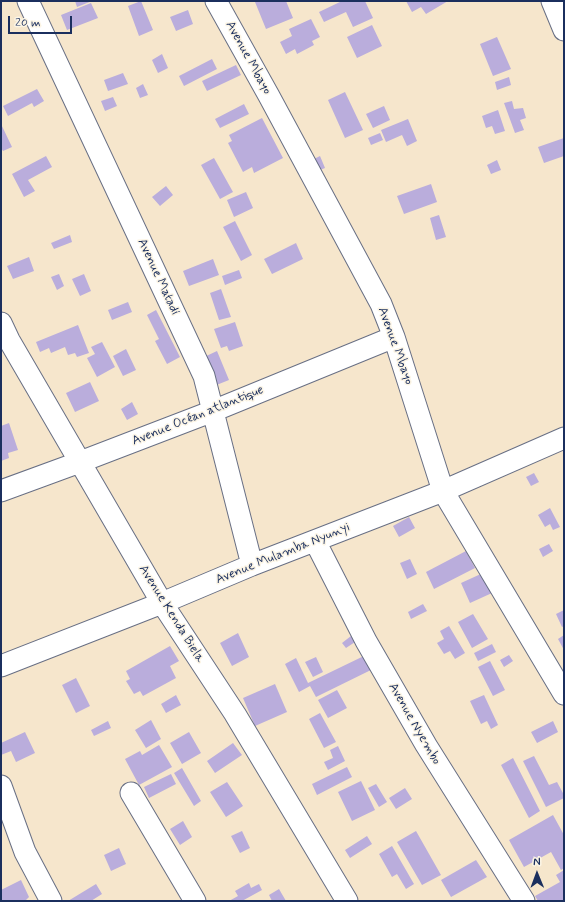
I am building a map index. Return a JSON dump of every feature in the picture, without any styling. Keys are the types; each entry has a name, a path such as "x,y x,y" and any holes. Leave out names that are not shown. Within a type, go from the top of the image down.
{"street":[{"name":"Avenue Matadi","path":"28,1 204,376 252,565"},
{"name":"Avenue Mbayo","path":"216,1 381,304 394,337 443,491 564,694"},
{"path":"552,1 564,30"},
{"name":"Avenue Kenda Biela","path":"1,323 162,603 235,714 347,901"},
{"name":"Avenue Océan atlantique","path":"1,491 213,411 394,337"},
{"name":"Avenue Mulamba Nyunyi","path":"1,666 162,603 252,565 443,491 564,438"},
{"name":"Avenue Nyembo","path":"315,541 366,641 426,745 524,901"},
{"path":"1,786 25,852 50,901"},
{"path":"131,793 195,901"}],"building":[{"path":"75,1 92,1 77,7"},
{"path":"141,1 153,30 139,36 128,6"},
{"path":"286,1 293,18 266,29 255,2"},
{"path":"342,1 365,1 373,18 353,27 346,12 324,22 319,12"},
{"path":"406,1 448,1 426,14 421,7 412,12"},
{"path":"91,3 98,18 67,30 61,15"},
{"path":"188,10 193,24 176,31 170,17"},
{"path":"311,19 320,37 312,41 314,45 297,54 295,49 286,54 280,42 292,36 289,29"},
{"path":"372,25 382,46 357,58 347,37"},
{"path":"497,37 511,69 493,76 480,44"},
{"path":"162,54 168,68 158,73 152,60"},
{"path":"212,59 217,69 184,86 179,76"},
{"path":"236,65 241,75 207,91 202,81"},
{"path":"123,73 128,84 108,91 104,80"},
{"path":"509,77 511,85 497,90 495,82"},
{"path":"143,84 148,95 140,98 136,88"},
{"path":"37,89 44,101 34,107 32,103 8,116 3,106"},
{"path":"345,92 363,130 345,138 328,100"},
{"path":"113,97 117,106 105,111 101,101"},
{"path":"512,101 514,109 523,108 526,118 520,120 524,130 515,133 504,103"},
{"path":"244,104 249,114 220,128 215,119"},
{"path":"384,106 390,120 373,128 366,114"},
{"path":"498,110 505,131 495,134 492,126 486,128 482,116"},
{"path":"262,118 283,158 254,173 252,167 243,172 228,143 232,141 229,135"},
{"path":"408,119 417,141 407,146 402,135 386,142 381,130"},
{"path":"1,124 12,147 3,151 1,148"},
{"path":"380,133 383,140 371,145 368,138"},
{"path":"564,138 564,156 544,163 538,147"},
{"path":"46,156 52,167 28,180 35,191 24,197 12,174"},
{"path":"320,156 325,168 317,171 312,160"},
{"path":"214,158 233,192 220,199 201,165"},
{"path":"497,160 501,170 491,174 487,165"},
{"path":"431,184 437,202 404,214 397,196"},
{"path":"166,186 173,195 160,206 152,197"},
{"path":"246,192 253,208 234,217 227,200"},
{"path":"439,215 446,237 436,240 430,218"},
{"path":"235,221 252,255 241,261 223,227"},
{"path":"70,235 72,242 54,249 51,243"},
{"path":"296,243 303,259 272,274 264,259"},
{"path":"29,257 34,271 13,279 7,266"},
{"path":"213,259 219,275 189,286 183,271"},
{"path":"239,270 242,278 225,285 222,276"},
{"path":"59,274 64,286 57,290 51,277"},
{"path":"84,274 91,291 80,296 72,279"},
{"path":"221,289 231,317 219,320 210,293"},
{"path":"128,302 132,312 112,320 108,310"},
{"path":"156,310 180,357 167,364 155,341 159,339 147,315"},
{"path":"235,322 243,346 229,351 227,346 221,348 214,329"},
{"path":"78,325 89,353 77,357 75,353 68,355 65,347 51,353 49,348 40,352 36,342"},
{"path":"102,342 115,367 97,377 87,358 95,354 91,347"},
{"path":"126,349 136,370 123,376 113,356"},
{"path":"217,351 229,380 214,386 202,358"},
{"path":"90,382 99,401 75,412 66,393"},
{"path":"132,402 138,414 127,420 121,409"},
{"path":"9,423 18,450 8,453 9,458 1,461 1,426"},
{"path":"534,473 539,482 531,486 526,477"},
{"path":"550,508 560,527 553,530 550,524 545,527 538,515"},
{"path":"409,517 415,528 399,537 393,526"},
{"path":"549,544 553,551 543,557 539,549"},
{"path":"466,551 475,568 434,589 426,572"},
{"path":"410,559 417,574 407,579 400,563"},
{"path":"483,573 492,593 470,603 461,583"},
{"path":"423,604 427,611 411,619 408,612"},
{"path":"564,610 564,626 562,627 556,614"},
{"path":"473,614 488,639 472,648 458,622"},
{"path":"449,626 465,653 455,659 450,651 444,654 437,643 444,639 440,631"},
{"path":"238,633 249,657 232,666 220,643"},
{"path":"564,635 564,650 558,639"},
{"path":"351,636 355,642 346,648 342,643"},
{"path":"492,644 496,652 478,661 474,653"},
{"path":"170,646 179,661 170,666 176,678 143,696 140,691 134,694 126,681 130,679 126,671"},
{"path":"368,654 375,668 316,697 310,686 299,692 285,664 296,658 308,683"},
{"path":"509,655 513,661 504,667 500,660"},
{"path":"316,657 323,672 313,677 305,662"},
{"path":"490,661 505,690 493,696 478,667"},
{"path":"76,678 90,706 76,713 62,685"},
{"path":"275,684 287,712 255,726 243,698"},
{"path":"337,690 347,708 328,718 318,700"},
{"path":"176,695 181,705 166,713 161,704"},
{"path":"484,695 498,725 491,729 487,721 481,724 470,701"},
{"path":"320,713 336,742 324,748 309,719"},
{"path":"151,720 161,739 146,748 135,730"},
{"path":"108,721 111,728 94,736 91,730"},
{"path":"553,721 558,732 537,743 531,732"},
{"path":"25,732 35,753 16,762 11,751 1,755 1,743"},
{"path":"189,732 201,753 182,764 170,743"},
{"path":"233,743 242,755 215,773 207,761"},
{"path":"159,745 172,767 139,785 125,759 140,751 142,755"},
{"path":"338,746 345,761 328,770 324,762 333,758 330,750"},
{"path":"534,756 549,785 557,782 564,795 564,798 546,807 523,761"},
{"path":"513,758 540,811 529,818 501,765"},
{"path":"347,767 352,777 317,795 312,784"},
{"path":"182,768 201,801 194,806 174,773"},
{"path":"171,774 176,784 149,798 144,787"},
{"path":"361,781 375,810 352,821 338,792"},
{"path":"227,782 243,806 226,817 210,792"},
{"path":"376,784 387,802 379,807 368,788"},
{"path":"405,788 412,799 396,809 389,798"},
{"path":"553,815 564,835 564,868 561,870 551,852 524,867 509,840"},
{"path":"183,821 192,837 180,845 170,829"},
{"path":"242,831 250,848 240,853 231,836"},
{"path":"416,831 441,875 422,885 397,842"},
{"path":"367,836 372,844 350,858 345,850"},
{"path":"392,846 414,884 406,889 397,874 392,877 379,854"},
{"path":"119,848 126,864 111,871 104,855"},
{"path":"476,860 487,877 451,897 441,880"},
{"path":"564,870 564,900 538,901 535,896 560,882 556,875"},
{"path":"21,880 29,897 25,901 1,901 1,890"},
{"path":"249,883 251,888 259,884 262,890 242,901 229,901 238,896 235,891"},
{"path":"96,884 102,894 91,901 68,901"},
{"path":"279,889 286,901 272,901 269,895"}]}
